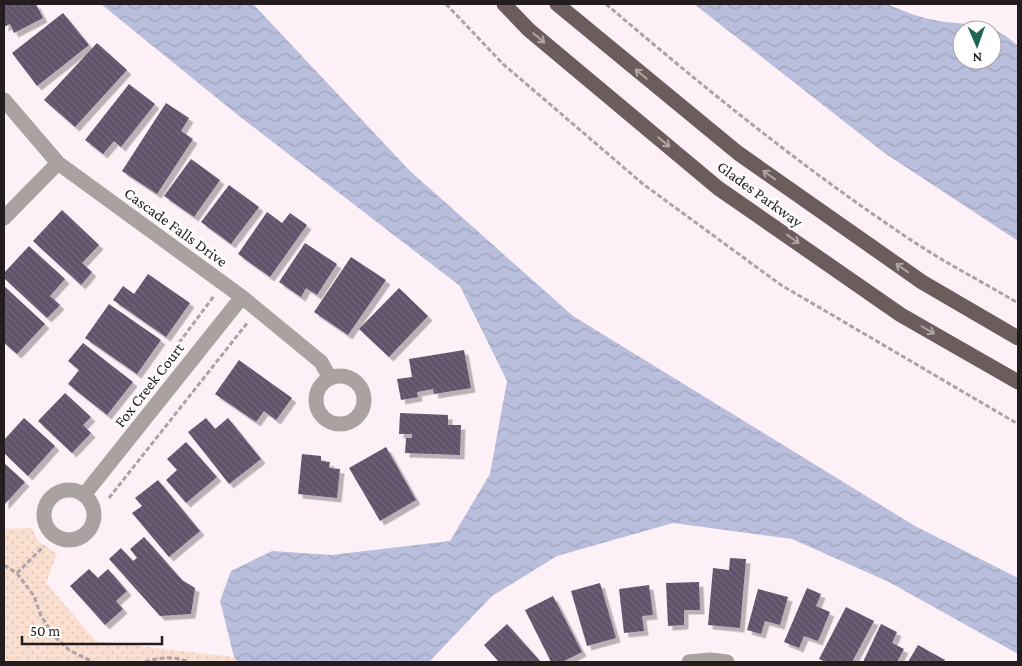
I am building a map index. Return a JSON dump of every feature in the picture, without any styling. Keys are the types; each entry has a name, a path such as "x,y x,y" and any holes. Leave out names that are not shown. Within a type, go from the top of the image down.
{"main road":[{"name":"Glades Parkway","path":"504,4 529,30 718,188 901,314 1018,382"},
{"name":"Glades Parkway","path":"557,4 738,154 922,282 1018,338"}],"street":[{"name":"Cascade Falls Drive","path":"4,100 58,162 242,297 320,362 330,378"},
{"path":"4,218 58,162"},
{"name":"Fox Creek Court","path":"84,495 242,297"},
{"path":"689,662 710,660 727,662"}],"path":[{"path":"446,4 503,64 643,184 781,285 1018,424"},
{"path":"606,4 653,44 816,174 912,241 1018,303"},
{"path":"140,395 224,283"},
{"path":"109,498 257,309"},
{"path":"17,573 44,546"},
{"path":"4,565 17,573 34,596 41,616 55,637 69,650 93,662"},
{"path":"145,662 156,658 180,658 189,662"}],"shaded area":[{"path":"31,528 39,542 57,554 46,583 96,641 234,657 238,662 4,662 4,529"}],"water":[{"path":"101,4 253,4 410,171 573,316 915,526 1018,578 1018,654 889,582 792,539 673,523 557,556 492,596 429,662 238,662 234,657 220,601 231,571 272,551 331,555 450,541 490,474 507,381 460,286 239,116"},
{"path":"694,4 886,4 928,19 952,23 952,70 1002,70 1002,34 1008,37 1018,46 1018,241 883,152"}],"building":[{"path":"4,4 36,4 43,18 14,33 10,24 4,27"},
{"path":"63,13 89,45 37,86 12,53"},
{"path":"97,43 127,70 75,127 44,100"},
{"path":"129,84 155,104 121,147 114,141 103,154 85,140"},
{"path":"166,103 189,118 181,131 193,139 157,194 122,171"},
{"path":"191,159 220,180 194,217 164,196"},
{"path":"229,185 259,207 231,244 201,222"},
{"path":"62,210 99,245 82,263 92,272 81,285 33,241"},
{"path":"267,212 282,223 290,213 307,225 270,277 238,254"},
{"path":"305,243 337,264 317,295 306,288 301,297 279,282"},
{"path":"29,246 65,279 50,296 60,305 47,318 4,278 4,273"},
{"path":"351,257 386,280 348,335 314,312"},
{"path":"148,274 190,303 166,337 113,300 123,286 134,294"},
{"path":"4,286 45,324 17,354 4,343"},
{"path":"399,288 428,316 389,357 359,329"},
{"path":"109,304 161,340 137,374 85,338"},
{"path":"83,343 133,382 107,415 68,384 79,370 68,361"},
{"path":"464,350 471,388 434,394 433,389 417,392 418,397 401,400 397,379 412,377 409,359"},
{"path":"239,360 292,398 276,420 264,411 256,422 215,394"},
{"path":"65,393 91,417 83,425 91,433 72,453 38,421"},
{"path":"400,413 448,415 448,425 461,425 460,455 405,453 406,438 412,438 412,434 399,434"},
{"path":"24,418 55,446 28,476 4,453 4,440"},
{"path":"206,418 215,429 228,418 261,459 229,484 188,432"},
{"path":"186,442 217,477 186,503 166,480 177,470 167,459"},
{"path":"386,447 416,500 380,521 349,468"},
{"path":"302,454 321,456 321,461 330,462 329,468 340,469 337,498 298,494"},
{"path":"4,463 25,482 4,505"},
{"path":"158,480 200,531 169,557 132,513 142,506 135,498"},
{"path":"144,537 182,580 195,588 191,614 160,616 109,559 121,548 133,561 137,558 130,549"},
{"path":"730,558 746,559 740,628 708,625 713,568 729,570"},
{"path":"89,569 98,578 108,569 127,591 116,601 123,609 105,625 70,586"},
{"path":"699,582 700,610 684,610 684,625 668,626 666,583"},
{"path":"600,583 616,638 587,646 571,591"},
{"path":"649,585 653,615 642,616 644,631 624,633 619,589"},
{"path":"807,588 821,594 816,606 830,612 818,641 804,636 799,648 784,642"},
{"path":"758,589 788,597 780,625 765,621 761,634 747,630"},
{"path":"553,596 582,652 562,662 551,662 525,610"},
{"path":"846,607 874,621 852,662 826,662 819,659"},
{"path":"507,624 541,662 499,662 484,645"},
{"path":"881,624 897,632 892,643 904,649 897,662 863,662"},
{"path":"918,645 945,660 944,662 908,662"}]}
